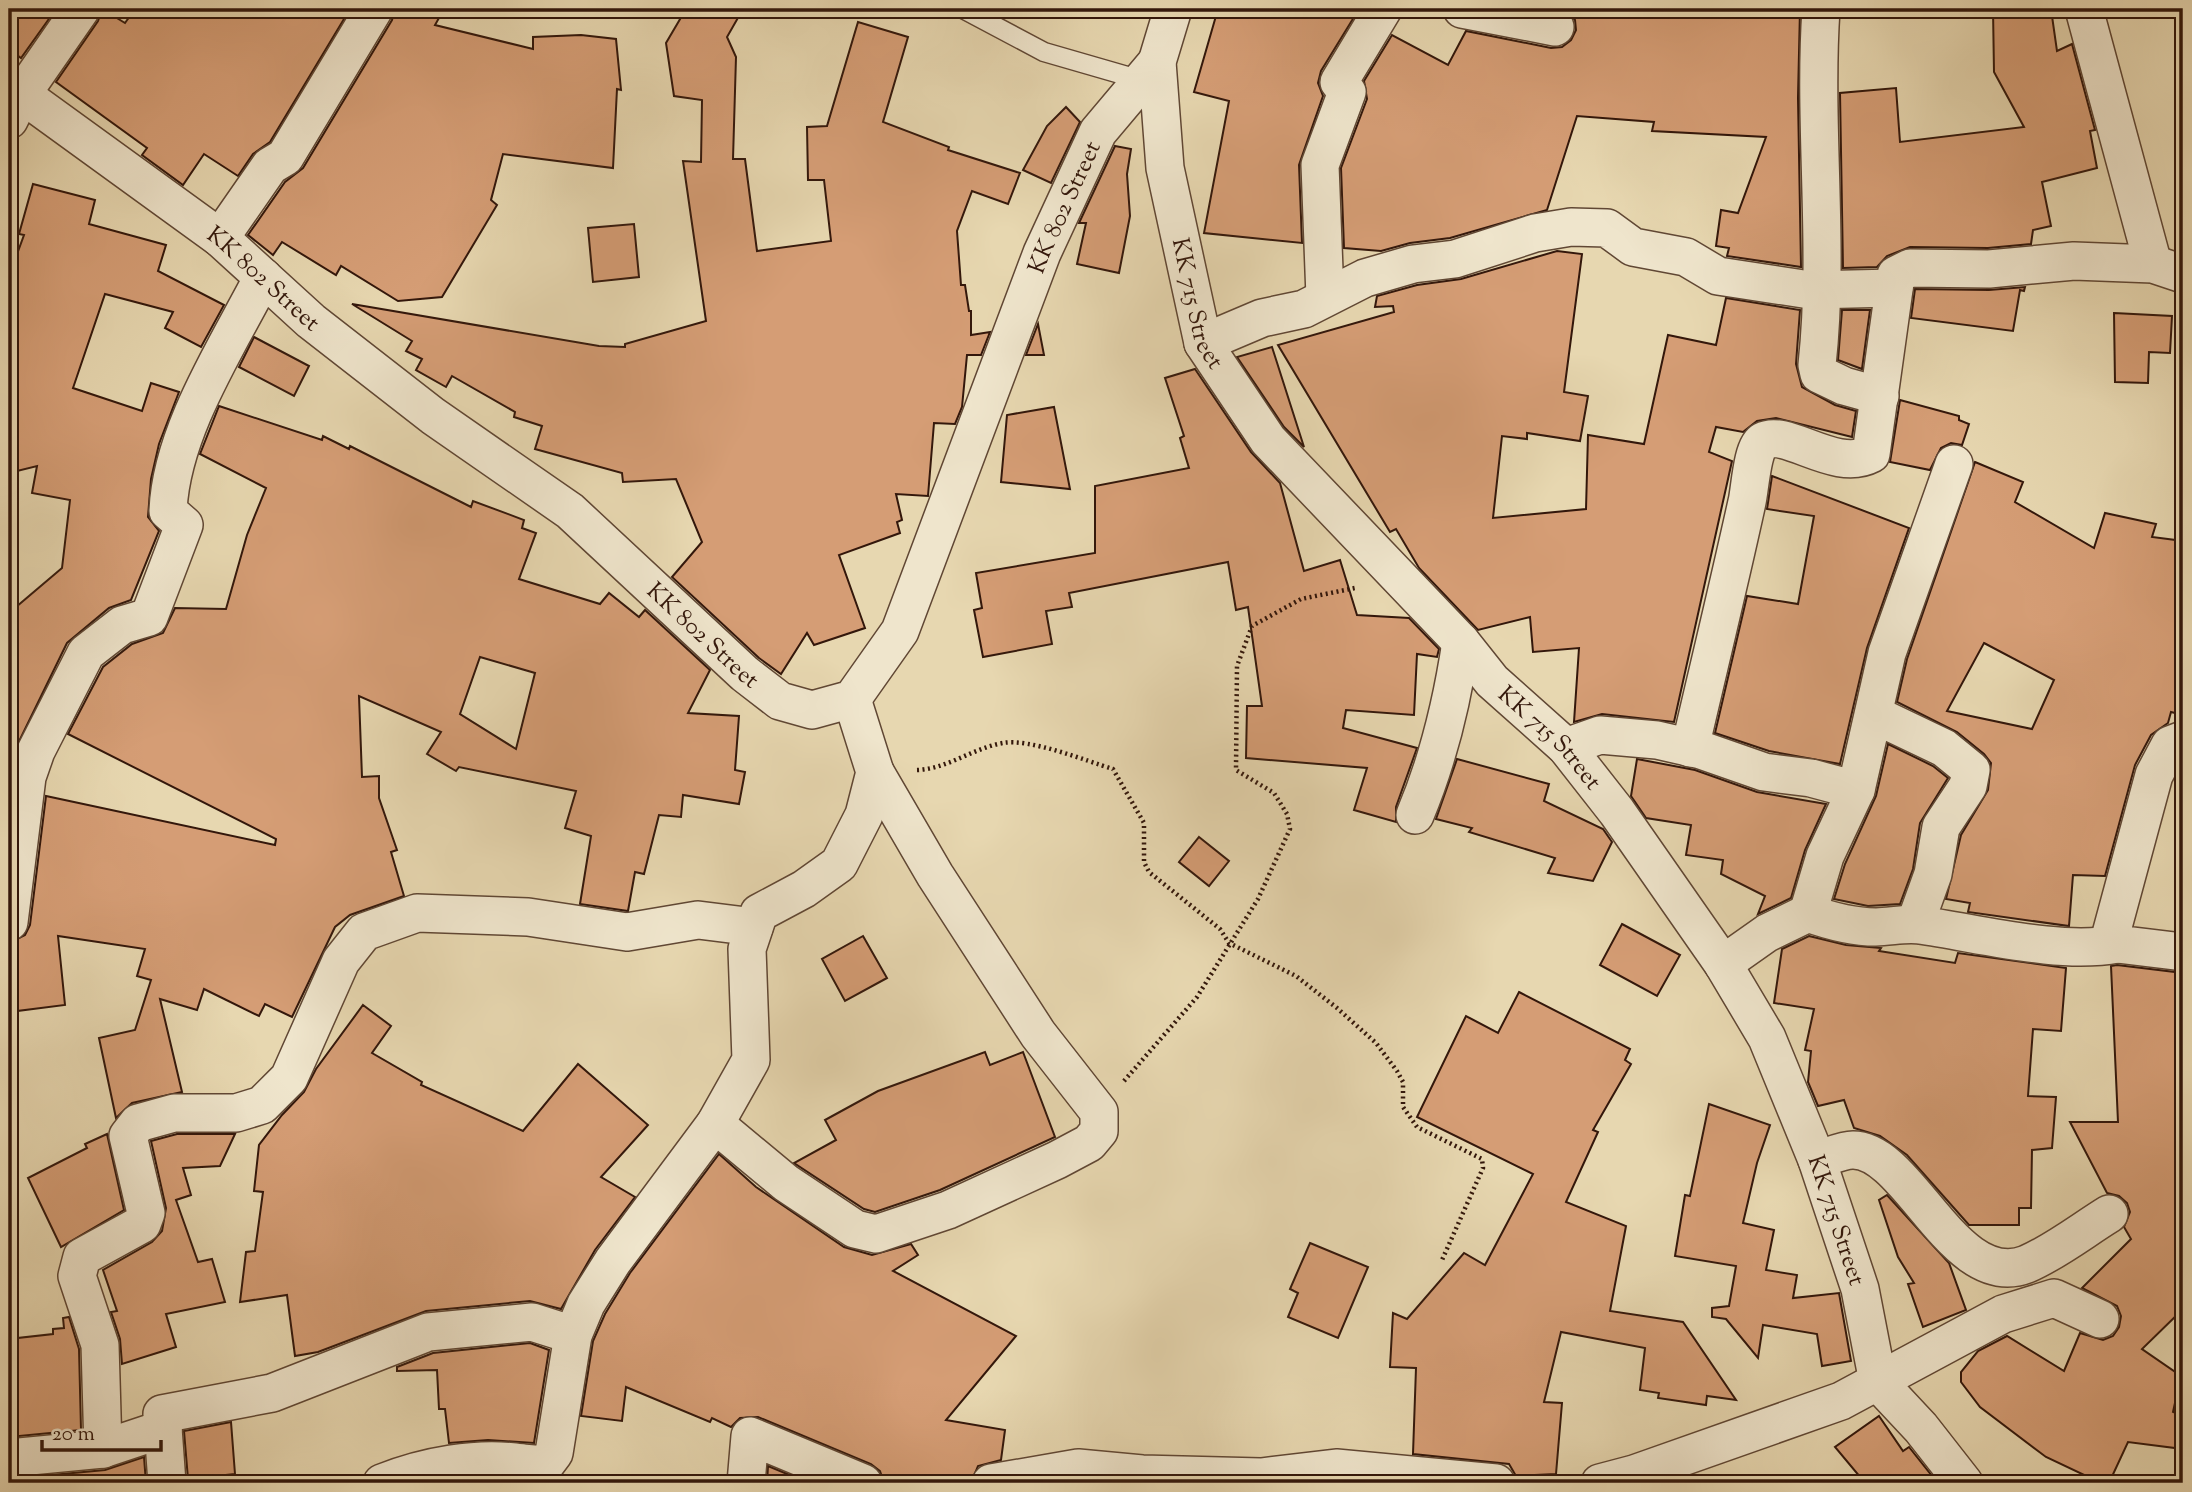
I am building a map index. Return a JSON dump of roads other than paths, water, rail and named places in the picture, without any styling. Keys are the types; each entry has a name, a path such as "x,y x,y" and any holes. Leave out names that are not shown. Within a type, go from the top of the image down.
{"street":[{"path":"13,100 81,9"},
{"path":"220,238 270,166 285,157 374,9"},
{"name":"KK 715 Street","path":"1173,9 1149,71 1165,168 1203,343 1268,440 1461,642 1492,681 1566,747 1617,812 1723,964 1767,1038 1817,1160 1860,1289 1878,1382"},
{"path":"1325,297 1320,165 1347,92 1339,82 1383,9"},
{"path":"1462,9 1555,27"},
{"path":"1821,9 1816,73 1821,179 1819,374 1844,386 1880,396"},
{"path":"1690,748 1748,500 1757,448 1763,441 1774,439 1833,457 1862,459 1871,454 1896,275 1910,268 1989,269 2074,261 2168,269 2084,9"},
{"name":"KK 802 Street","path":"13,100 220,238 311,321 432,416 570,511 745,674 780,701 812,710 852,699 900,631 1042,253 1098,132 1149,71"},
{"path":"1203,343 1262,318 1304,309 1365,278 1413,264 1455,259 1535,233 1571,227 1607,228 1633,247 1686,257 1718,276 1821,291 1894,288"},
{"path":"9,922 27,776 36,751 86,653 122,625 149,617 184,525 168,511 169,481 193,415 263,277"},
{"path":"1808,913 1825,856 1856,790 1887,653 1954,464"},
{"path":"1415,815 1430,780 1451,710 1461,642"},
{"path":"715,1124 786,1183 855,1229 876,1234 948,1210 1089,1143 1100,1131 1100,1112 1038,1034 935,875 875,772 852,699"},
{"path":"1875,715 1944,748 1971,770 1968,786 1941,827 1933,874 1916,924"},
{"path":"1566,747 1600,735 1657,740 1764,772 1811,778 1856,790"},
{"path":"2117,944 2111,934 2154,775 2170,745 2183,740"},
{"path":"382,1483 399,1476 492,1458 523,1473 545,1465 554,1454 573,1335 586,1304 612,1261 715,1124 751,1059 747,949 759,913 804,889 839,864 864,815 875,772"},
{"path":"103,1449 100,1345 77,1276 82,1257 142,1224 146,1213 128,1136 138,1123 174,1113 236,1114 262,1105 289,1078 341,961 364,932 417,913 528,916 627,932 698,920 754,927"},
{"path":"1723,964 1767,933 1808,913 1839,924 1875,927 1916,924 2011,939 2096,948 2117,944 2183,952"},
{"path":"1817,1160 1854,1150 1877,1159 1900,1177 1939,1224 1973,1257 1998,1266 2025,1265 2109,1214"},
{"path":"1600,1483 1841,1401 2003,1314 2054,1298 2100,1319"},
{"path":"167,1483 162,1414 272,1393 428,1332 532,1322 573,1335"},
{"path":"1878,1382 1921,1428 1964,1483"},
{"path":"9,1458 103,1449 163,1429"},
{"path":"746,1483 750,1436 863,1483"},
{"path":"991,1483 1077,1468 1142,1475 1261,1477 1336,1468 1496,1483"}],"lane":[{"path":"963,9 1044,52 1149,71"}]}
